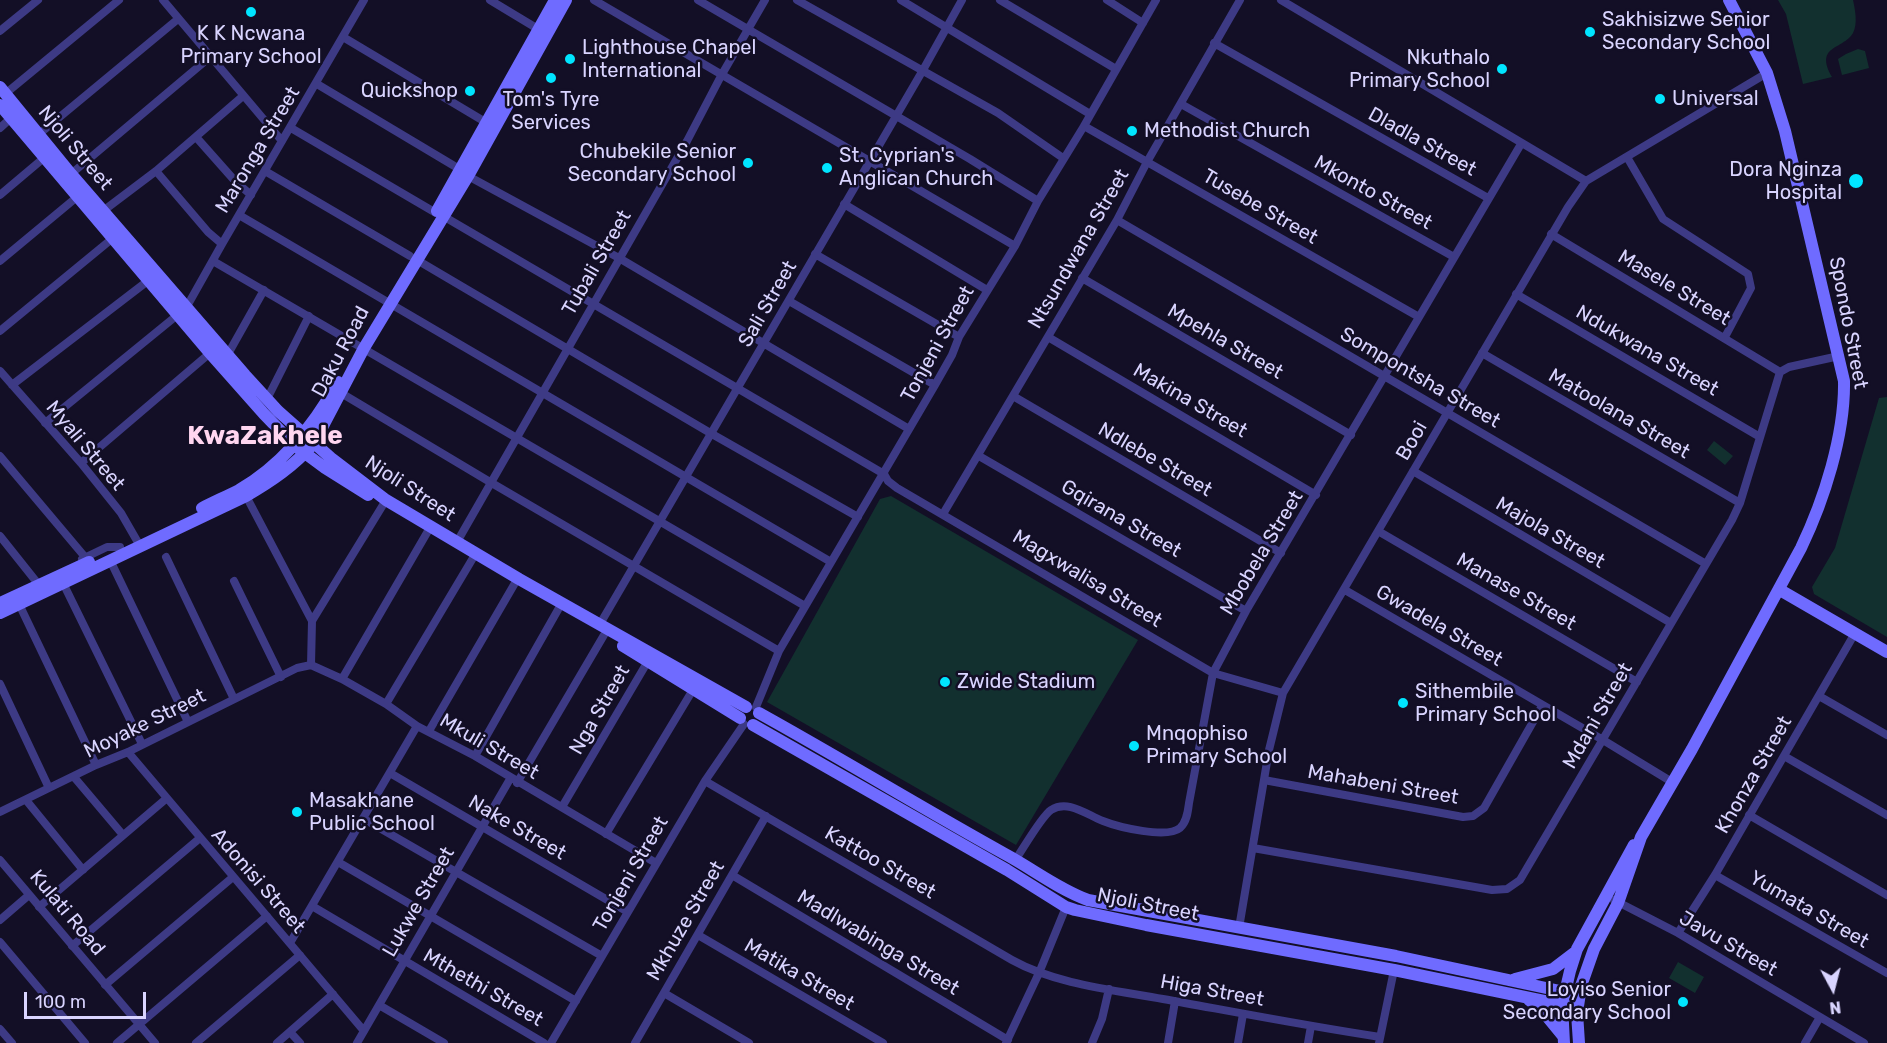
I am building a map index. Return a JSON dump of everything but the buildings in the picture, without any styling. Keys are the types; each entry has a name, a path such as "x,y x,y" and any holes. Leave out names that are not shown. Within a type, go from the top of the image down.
{"main road":[{"name":"Daku Road","path":"464,173 487,123 555,0"},
{"name":"Daku Road","path":"0,613 110,560 138,543 279,477 305,453 318,416 362,346 566,0"},
{"name":"Spondo Street","path":"1564,1039 1562,1005 1577,949 1625,859 1641,837 1692,749 1780,590 1814,520 1842,423 1844,381 1785,131 1767,73 1729,0"},
{"name":"Njoli Street","path":"2,95 11,118 149,280 228,354 267,399 309,439 385,503 457,542 1066,907 1086,914 1146,926 1394,970 1578,1008"},
{"name":"Njoli Street","path":"2,95 103,211 182,312 210,353 294,445 472,558 559,609 602,630 694,688 833,754 921,808 1016,860 1070,893 1088,900 1396,956 1580,995"},
{"name":"Daku Road","path":"243,492 294,445 309,439 341,393 362,346"},
{"name":"Daku Road","path":"0,603 38,583 120,547 138,543"},
{"path":"1780,590 1887,651"},
{"name":"Spondo Street","path":"1579,1043 1580,995 1594,950 1618,903 1641,837"},
{"path":"1510,980 1552,969 1577,949"},
{"path":"1527,998 1540,1008 1564,1039"}],"street":[{"path":"0,32 38,0"},
{"path":"2,95 119,0"},
{"name":"Maronga Street","path":"182,312 364,0"},
{"path":"490,0 538,29"},
{"path":"594,0 1015,246"},
{"path":"698,0 1038,201"},
{"name":"Tubali Street","path":"457,542 687,141 765,0"},
{"path":"797,0 998,113 1063,158"},
{"path":"901,0 1090,114"},
{"name":"Sali Street","path":"513,781 602,630 634,565 962,0"},
{"path":"1000,0 1116,69"},
{"path":"1107,0 1143,23"},
{"name":"Tonjeni Street","path":"551,1043 705,781 750,716 779,651 884,474 952,355 959,337 1015,246 1038,201 1156,0"},
{"name":"Ntsundwana Street","path":"943,514 1118,220 1147,162 1240,0"},
{"path":"1281,0 1586,181"},
{"path":"167,2 178,19 282,141"},
{"path":"38,135 178,19"},
{"path":"343,37 487,123"},
{"name":"Dladla Street","path":"1214,43 1488,198"},
{"path":"71,174 210,57"},
{"name":"Booi","path":"1239,928 1273,728 1283,693 1551,234 1586,181 1767,73"},
{"path":"317,84 464,173 619,258 909,429"},
{"path":"103,211 156,171 243,96"},
{"name":"Mkonto Street","path":"1181,104 1454,257"},
{"path":"0,128 11,118"},
{"name":"Tusebe Street","path":"1084,126 1419,317"},
{"name":"Magxwalisa Street","path":"291,128 884,474 888,481 897,488 1213,673 1283,693"},
{"path":"196,136 235,181 251,195"},
{"name":"Mbobela Street","path":"1016,860 1046,815 1057,807 1075,808 1104,822 1156,833 1170,833 1184,823 1190,803 1213,673 1246,611 1521,144"},
{"path":"0,195 45,157"},
{"path":"1627,157 1663,219 1748,273 1751,288 1725,337"},
{"path":"156,171 208,232 222,243"},
{"path":"265,171 568,347 712,434 858,517"},
{"path":"0,261 77,197"},
{"path":"844,204 987,290"},
{"path":"239,215 831,562"},
{"name":"Sompontsha Street","path":"1118,220 1706,564"},
{"name":"Masele Street","path":"1551,234 1780,372"},
{"path":"0,331 113,238"},
{"path":"815,254 959,337"},
{"path":"213,261 805,606"},
{"name":"Mpehla Street","path":"1082,278 1351,435"},
{"path":"12,385 149,280"},
{"path":"228,354 264,290"},
{"name":"Ndukwana Street","path":"1516,294 1760,437"},
{"path":"789,301 935,385"},
{"path":"45,423 182,312"},
{"path":"267,399 309,316"},
{"name":"Makina Street","path":"1048,337 1316,495"},
{"path":"81,463 210,353"},
{"name":"Matoolana Street","path":"1482,353 1740,503"},
{"path":"1780,372 1839,356"},
{"name":"Mdani Street","path":"1253,848 1500,891 1520,880 1740,503 1780,372"},
{"name":"Myali Street","path":"1,376 12,385 81,463 121,513 138,543"},
{"path":"341,393 779,651"},
{"name":"Ndlebe Street","path":"1013,396 1281,553"},
{"path":"0,456 85,557"},
{"name":"Gqirana Street","path":"979,456 1246,611"},
{"name":"Majola Street","path":"1413,471 1671,623"},
{"path":"243,492 312,621"},
{"path":"308,666 312,621 385,503"},
{"path":"342,679 428,531"},
{"name":"Manase Street","path":"1378,531 1637,682"},
{"path":"0,536 38,583"},
{"path":"0,598 38,583 107,546 120,547"},
{"path":"166,557 234,699"},
{"path":"386,704 472,558"},
{"path":"110,560 188,722"},
{"path":"234,581 280,677"},
{"path":"63,583 142,744"},
{"path":"429,731 515,584"},
{"name":"Gwadela Street","path":"1345,590 1672,782"},
{"path":"19,604 96,765"},
{"path":"474,756 559,609"},
{"name":"Khonza Street","path":"1678,933 1715,875 1855,633"},
{"name":"Nga Street","path":"562,807 648,661"},
{"name":"Mkuli Street","path":"308,666 342,679 386,704 417,726 474,756 656,863"},
{"name":"Moyake Street","path":"1,809 26,800 280,677 308,666"},
{"path":"0,684 49,788"},
{"path":"606,834 694,688"},
{"path":"1819,696 1887,735"},
{"name":"Mahabeni Street","path":"1264,780 1463,817 1473,816 1484,808 1542,706"},
{"path":"290,944 417,726"},
{"name":"Adonisi Street","path":"128,752 364,1031"},
{"path":"1784,756 1887,815"},
{"name":"Nake Street","path":"390,773 628,912"},
{"path":"74,777 123,835"},
{"name":"Lukwe Street","path":"357,1043 482,827 513,781"},
{"name":"Kattoo Street","path":"705,781 1012,960 1039,973"},
{"path":"39,907 167,798"},
{"path":"26,800 83,870"},
{"path":"1749,815 1887,895"},
{"name":"Mkhuze Street","path":"634,1043 766,816"},
{"path":"364,819 602,956"},
{"path":"72,946 200,838"},
{"name":"Kulati Road","path":"0,860 155,1043"},
{"path":"338,862 576,1001"},
{"name":"Madlwabinga Street","path":"732,875 1007,1041"},
{"name":"Yumata Street","path":"1715,875 1887,973"},
{"path":"105,985 233,877"},
{"path":"0,920 29,895"},
{"name":"Javu Street","path":"1606,896 1678,933 1864,1043"},
{"name":"Mthethi Street","path":"312,906 544,1043"},
{"path":"1007,1041 1039,973 1066,907"},
{"path":"117,1043 267,916"},
{"name":"Matika Street","path":"698,935 883,1043"},
{"path":"0,942 85,1043"},
{"path":"196,1043 300,955"},
{"path":"1380,1040 1394,970"},
{"name":"Higa Street","path":"1039,973 1109,989 1380,1040"},
{"path":"1092,1043 1102,1019 1109,989"},
{"path":"664,993 749,1043"},
{"path":"277,1043 333,994"},
{"path":"1168,1043 1176,1001"},
{"path":"379,1005 444,1043"},
{"path":"1238,1043 1243,1014"},
{"path":"1805,1043 1820,1017"},
{"path":"1308,1043 1311,1026"},
{"path":"0,1029 12,1043"},
{"path":"290,1032 300,1043"}],"green space":[{"path":"1778,0 1853,0 1855,29 1848,38 1828,53 1826,59 1832,77 1803,84 1786,14"},
{"path":"1858,49 1865,51 1869,68 1842,75 1838,59"},
{"path":"1887,397 1887,637 1814,594 1812,587 1835,548 1879,398"},
{"path":"1714,441 1733,456 1725,465 1707,450"},
{"name":"Zwide Stadium","path":"891,496 1138,640 1016,845 767,702 880,499"},
{"path":"1678,962 1704,977 1695,993 1669,978"}],"place":[{"name":"K K Ncwana Primary School","path":"251,12"},
{"name":"Sakhisizwe Senior Secondary School","path":"1590,32"},
{"name":"Lighthouse Chapel International","path":"570,59"},
{"name":"Nkuthalo Primary School","path":"1502,69"},
{"name":"Tom's Tyre Services","path":"551,78"},
{"name":"Quickshop","path":"470,91"},
{"name":"Universal","path":"1660,99"},
{"name":"Methodist Church","path":"1132,131"},
{"name":"Chubekile Senior Secondary School","path":"748,163"},
{"name":"St. Cyprian's Anglican Church","path":"827,168"},
{"name":"Dora Nginza Hospital","path":"1856,181"},
{"name":"Zwide Stadium","path":"945,682"},
{"name":"Sithembile Primary School","path":"1403,703"},
{"name":"Mnqophiso Primary School","path":"1134,746"},
{"name":"Masakhane Public School","path":"297,812"},
{"name":"Loyiso Senior Secondary School","path":"1683,1002"}],"district":[{"name":"KwaZakhele","path":"265,436"}]}
